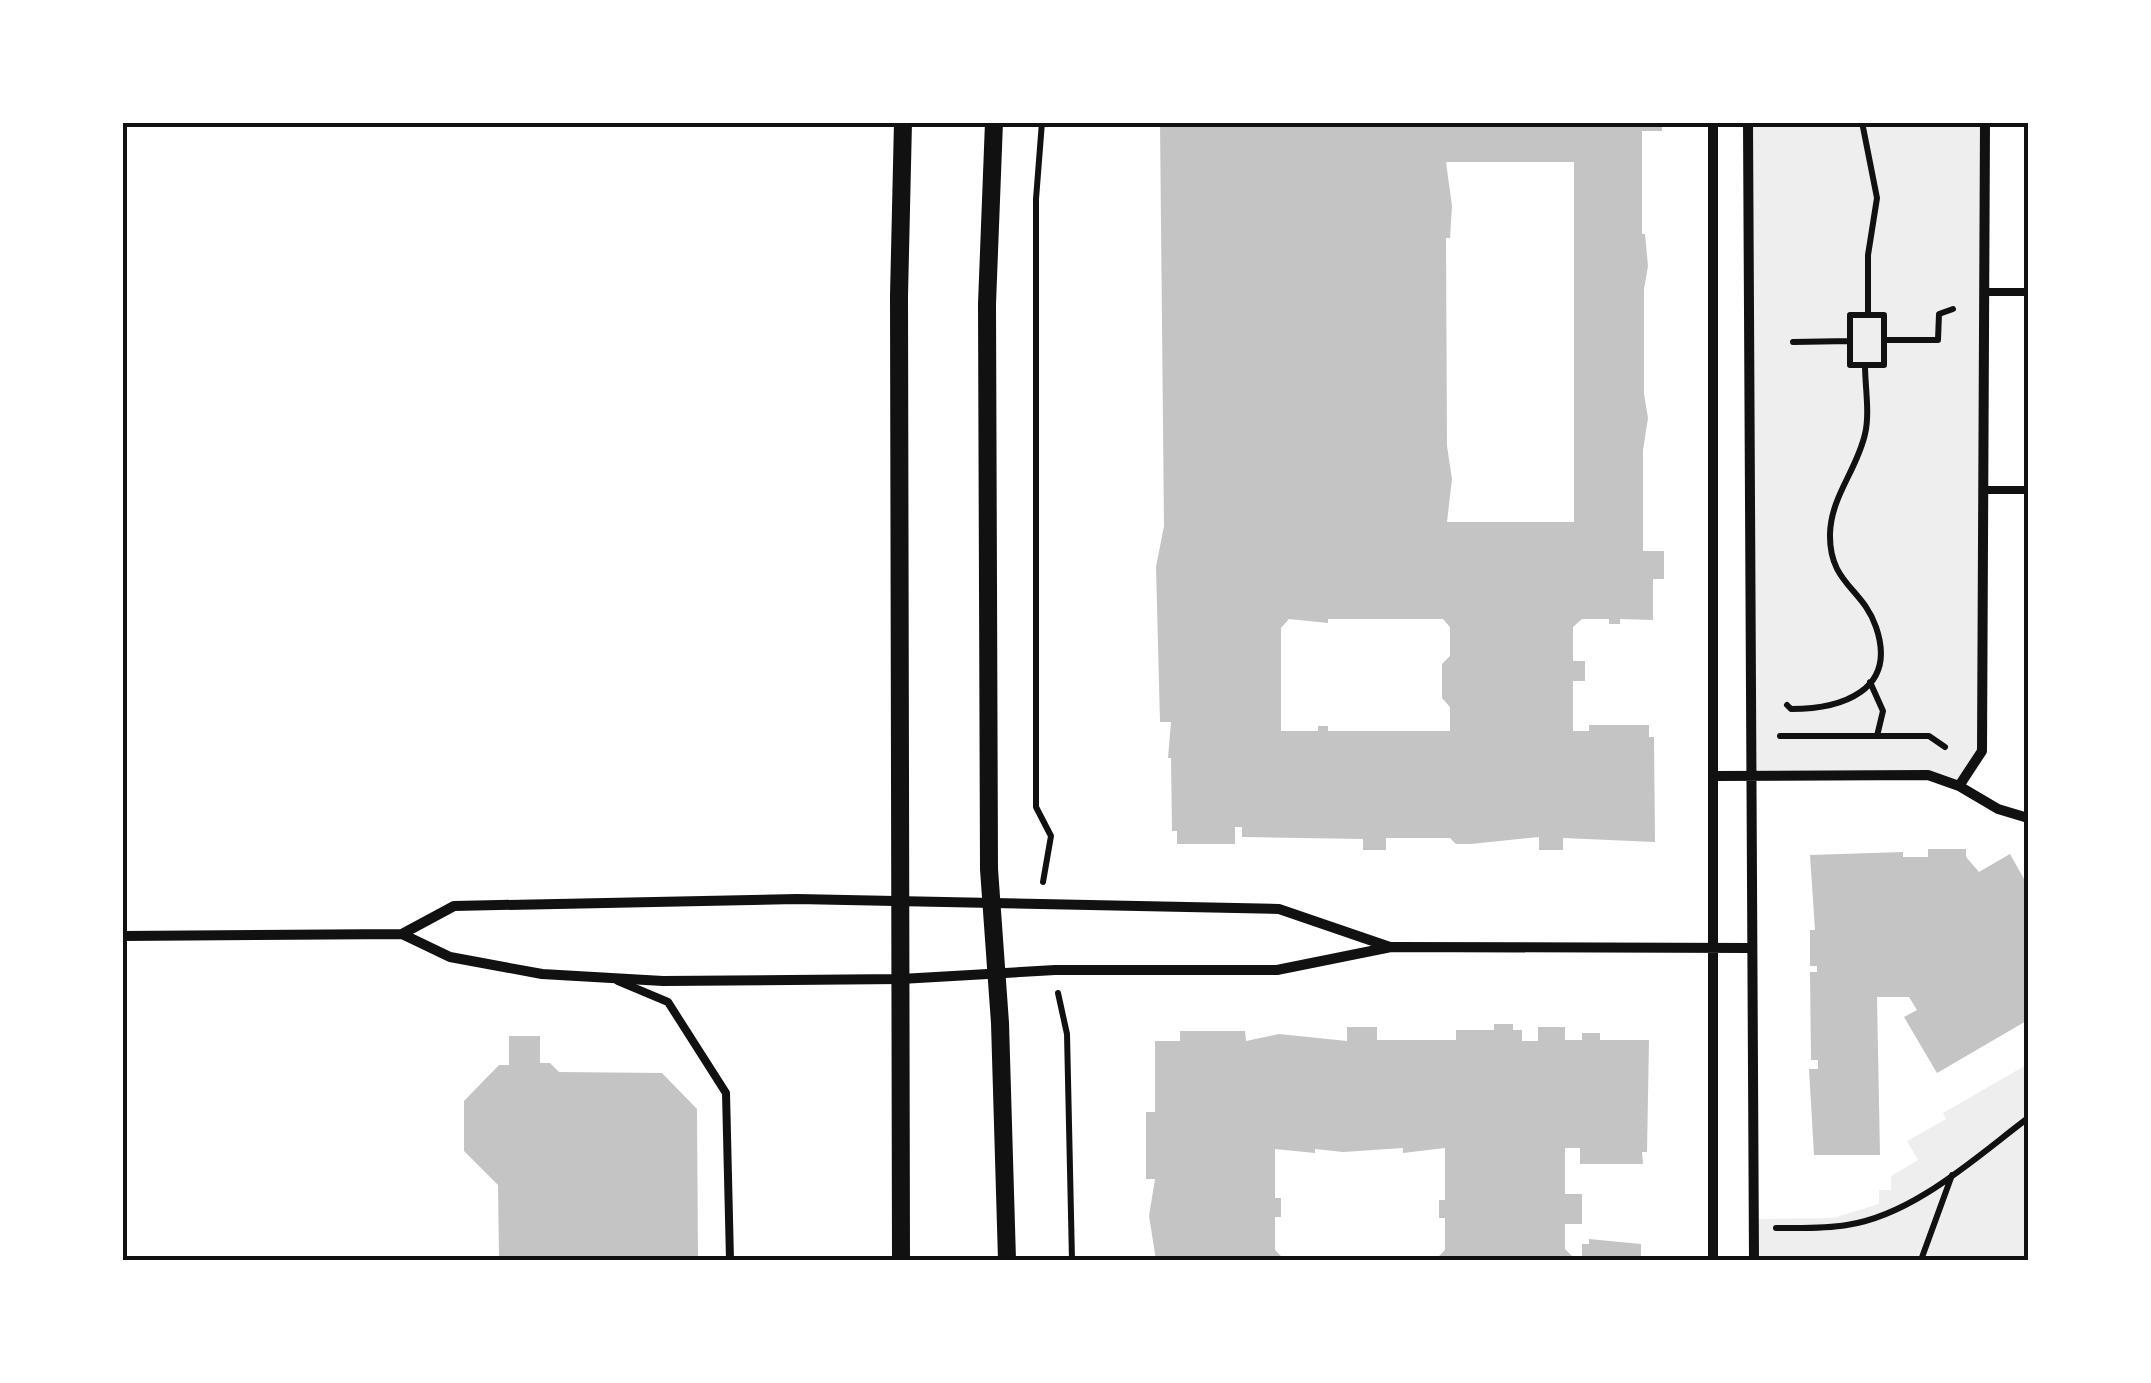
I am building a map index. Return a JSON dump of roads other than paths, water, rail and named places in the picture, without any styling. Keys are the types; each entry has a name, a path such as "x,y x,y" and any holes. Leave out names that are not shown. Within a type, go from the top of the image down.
{"street":[{"path":"901,1260 899,296 903,122"},
{"path":"994,122 987,304 991,905 1007,1260"},
{"path":"1713,122 1713,1260"},
{"path":"1748,122 1754,1260"},
{"path":"1959,786 1982,751 1985,735 1985,122"},
{"path":"1714,776 1928,776 1959,786 1998,809 2028,818"},
{"path":"402,934 454,906 797,899 1279,909 1391,947"},
{"path":"122,936 402,934 450,957 542,974 614,980 901,979 1054,970 1277,970 1391,947 1752,948"}],"lane":[{"path":"1985,292 2028,292"},
{"path":"1985,490 2028,490"},
{"path":"614,980 668,1002 722,1085 729,1114 730,1260"}]}
